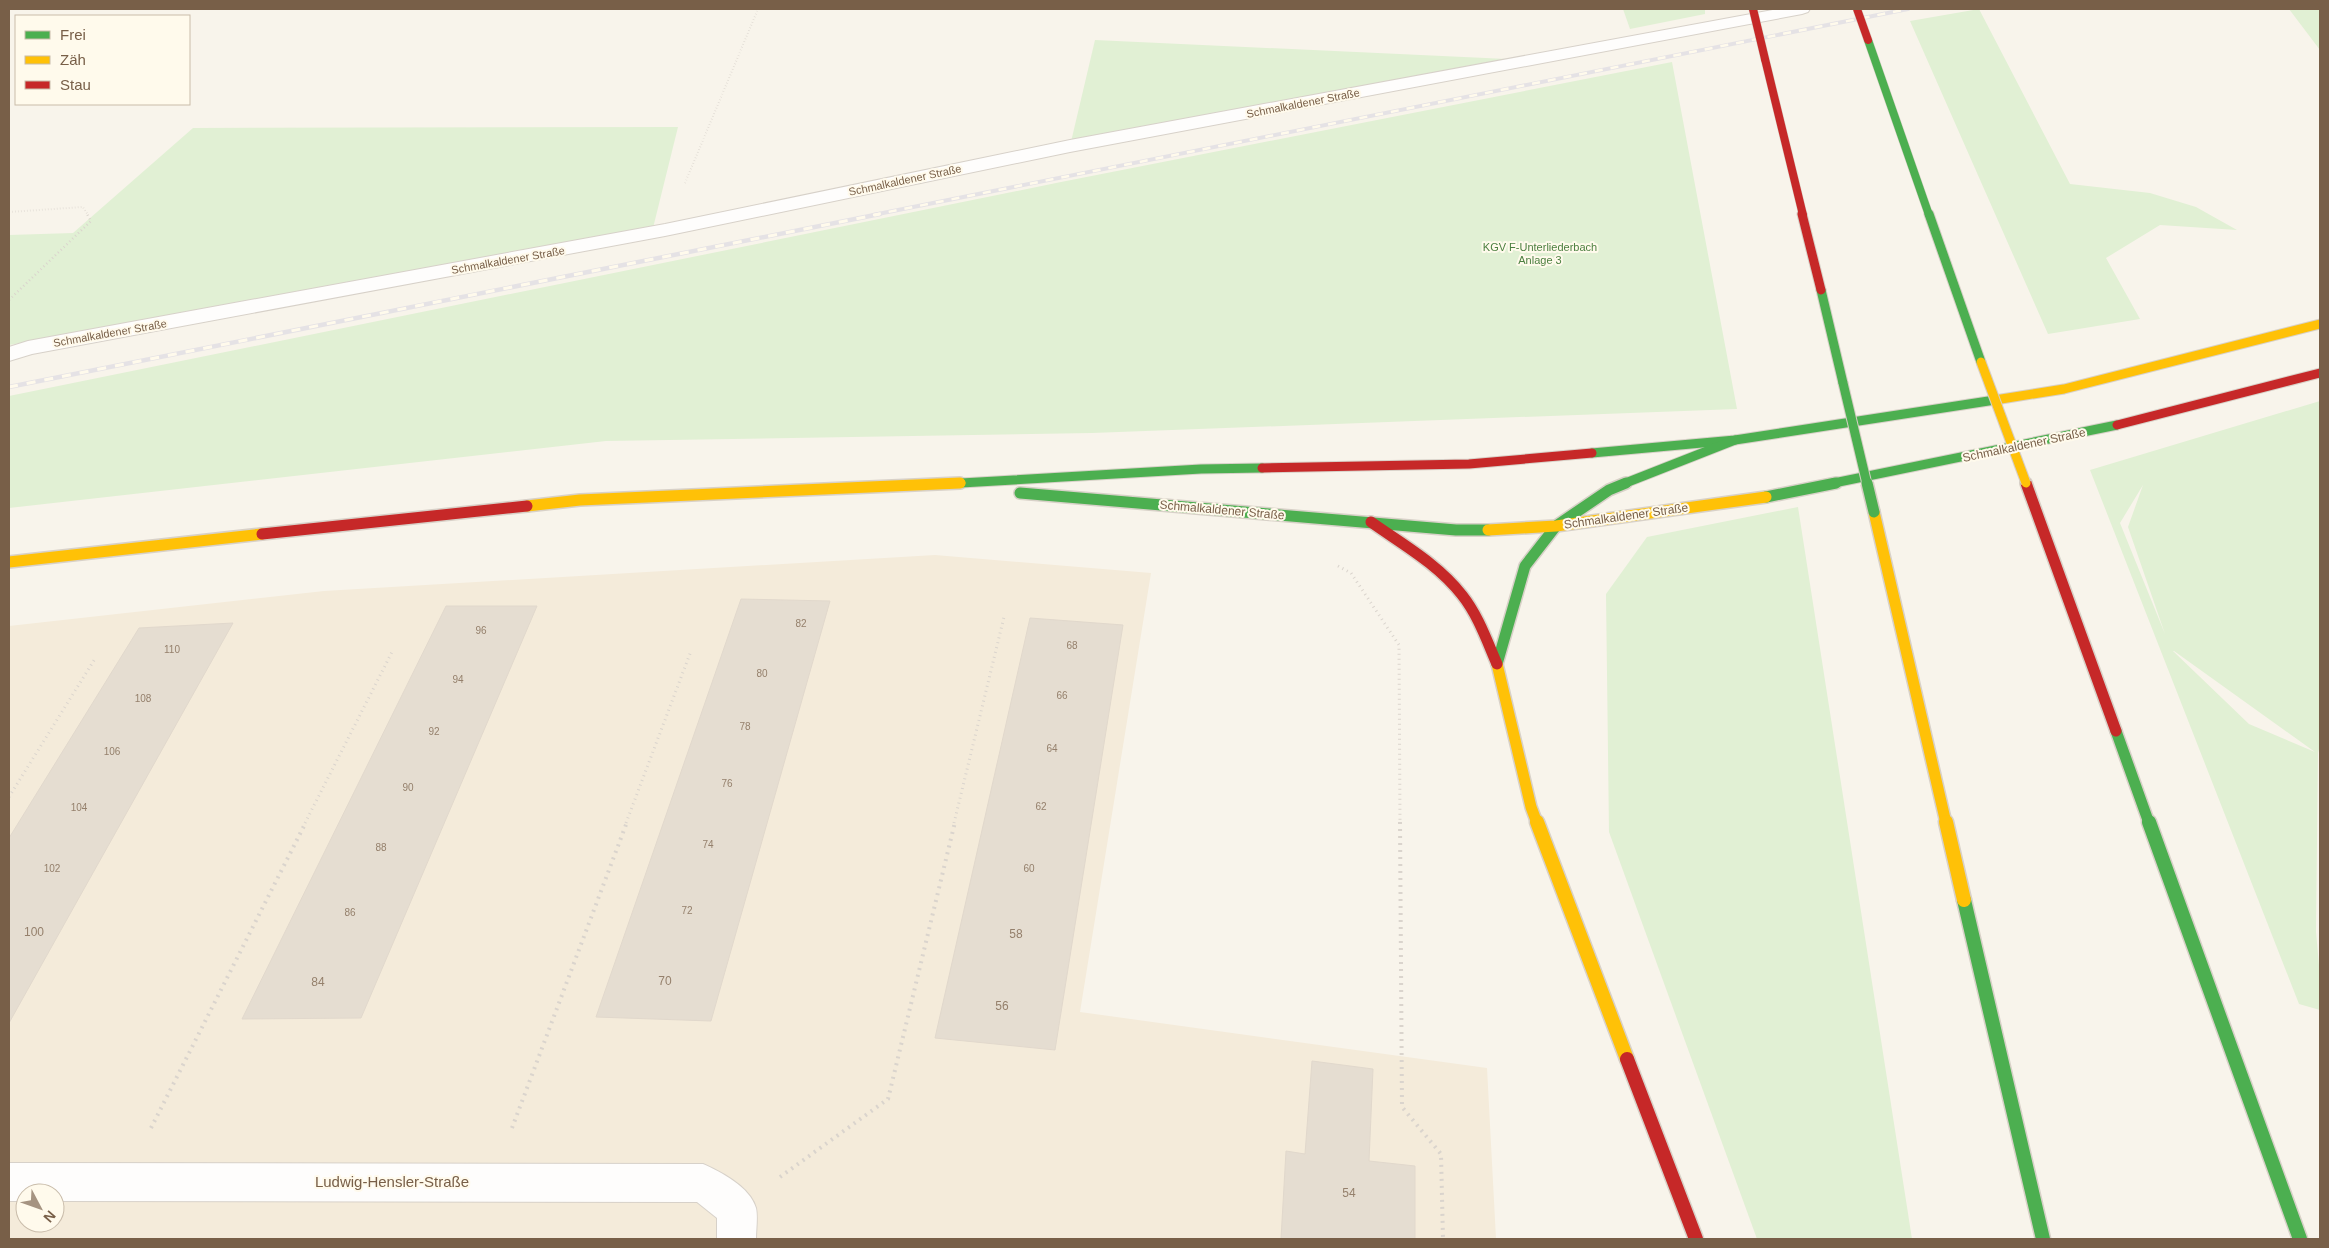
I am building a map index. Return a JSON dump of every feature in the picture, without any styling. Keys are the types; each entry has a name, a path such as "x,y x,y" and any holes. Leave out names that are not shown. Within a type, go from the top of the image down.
{"main road":[{"path":"1753,9 1874,512 2043,1239"},
{"path":"1857,9 1981,362 2300,1239"},
{"path":"1497,664 1525,566 1556,526 1609,490 1735,440 2064,389 2208,354 2320,324"},
{"name":"Schmalkaldener Straße","path":"918,485 1456,530 1511,530 1556,526 1772,496 2081,434 2320,373"},
{"name":"Schmalkaldener Straße","path":"9,562 580,500 918,485 1201,469 1469,464 1735,440"},
{"path":"1372,522 1439,572 1461,594 1476,616 1497,664 1531,807 1696,1239"}],"street":[{"name":"Schmalkaldener Straße","path":"9,354 28,348 665,230 1070,146 1802,9"},
{"name":"Ludwig-Hensler-Straße","path":"9,1182 703,1183 736,1224"}],"path":[{"path":"665,230 758,9"},
{"path":"9,212 83,208 90,221 9,300"},
{"path":"1335,564 1351,573 1399,645 1402,1108 1441,1154 1443,1239"},
{"path":"736,1224 888,1099 1004,617"},
{"path":"492,1182 691,651"},
{"path":"123,1182 392,652"},
{"path":"9,796 96,657"}],"shaded area":[{"path":"935,555 1151,573 1080,1012 1487,1068 1496,1239 9,1239 9,626 324,591"}],"green space":[{"path":"1623,9 1705,9 1705,14 1630,29"},
{"path":"1979,9 2070,184 2150,193 2196,207 2237,230 2160,225 2106,258 2140,319 2048,334 1910,21"},
{"path":"2289,9 2320,9 2320,50"},
{"path":"1095,40 1507,59 1070,146"},
{"name":"KGV F-Unterliederbach Anlage 3","path":"1672,62 1737,409 1092,433 606,441 9,508 9,396 1061,182"},
{"path":"678,127 653,228 9,345 9,235 73,233 193,128"},
{"path":"2320,401 2320,745 2318,753 2316,932 2320,976 2320,1010 2299,1004 2090,470","holes":["2143,485 2128,527 2165,634 2120,523","2174,651 2315,752 2249,724"]},
{"path":"1798,507 1912,1239 1757,1239 1609,832 1606,594 1647,537"}],"building":[{"path":"741,599 830,601 711,1021 596,1017"},
{"path":"446,606 537,606 361,1018 242,1019"},
{"path":"1030,618 1123,625 1055,1050 935,1038"},
{"path":"233,623 9,1023 9,838 139,628"},
{"path":"1312,1061 1373,1069 1369,1161 1415,1166 1415,1239 1281,1239 1286,1151 1305,1154"}],"railway":[{"path":"873,215 1908,9"},
{"path":"9,387 880,214"}],"traffic: fast":[{"path":"1868,40 1981,362"},
{"path":"1821,290 1843,383"},
{"path":"1843,383 1874,512"},
{"path":"1592,453 1735,440 1995,400"},
{"path":"1766,497 2081,434 2117,425"},
{"path":"1497,664 1525,566 1556,526 1609,490 1735,440"},
{"path":"961,483 1201,469 1262,468"},
{"path":"1020,493 1456,530 1488,530"},
{"path":"2116,731 2300,1239"},
{"path":"1964,900 2043,1239"}],"traffic: slow":[{"path":"1995,400 2064,389 2320,324"},
{"path":"1981,362 2026,483"},
{"path":"527,506 580,500 961,483"},
{"path":"1488,530 1556,526 1766,497"},
{"path":"1874,512 1964,900"},
{"path":"9,562 262,534"},
{"path":"1497,664 1531,807 1627,1059"}],"traffic: jam":[{"path":"1753,9 1765,59"},
{"path":"1857,9 1868,40"},
{"path":"1765,59 1821,290"},
{"path":"2117,425 2320,373"},
{"path":"1262,468 1469,464 1592,453"},
{"path":"2026,483 2116,731"},
{"path":"262,534 527,506"},
{"path":"1371,522 1431,565 1453,584 1472,611 1497,664"},
{"path":"1627,1059 1696,1239"}]}
